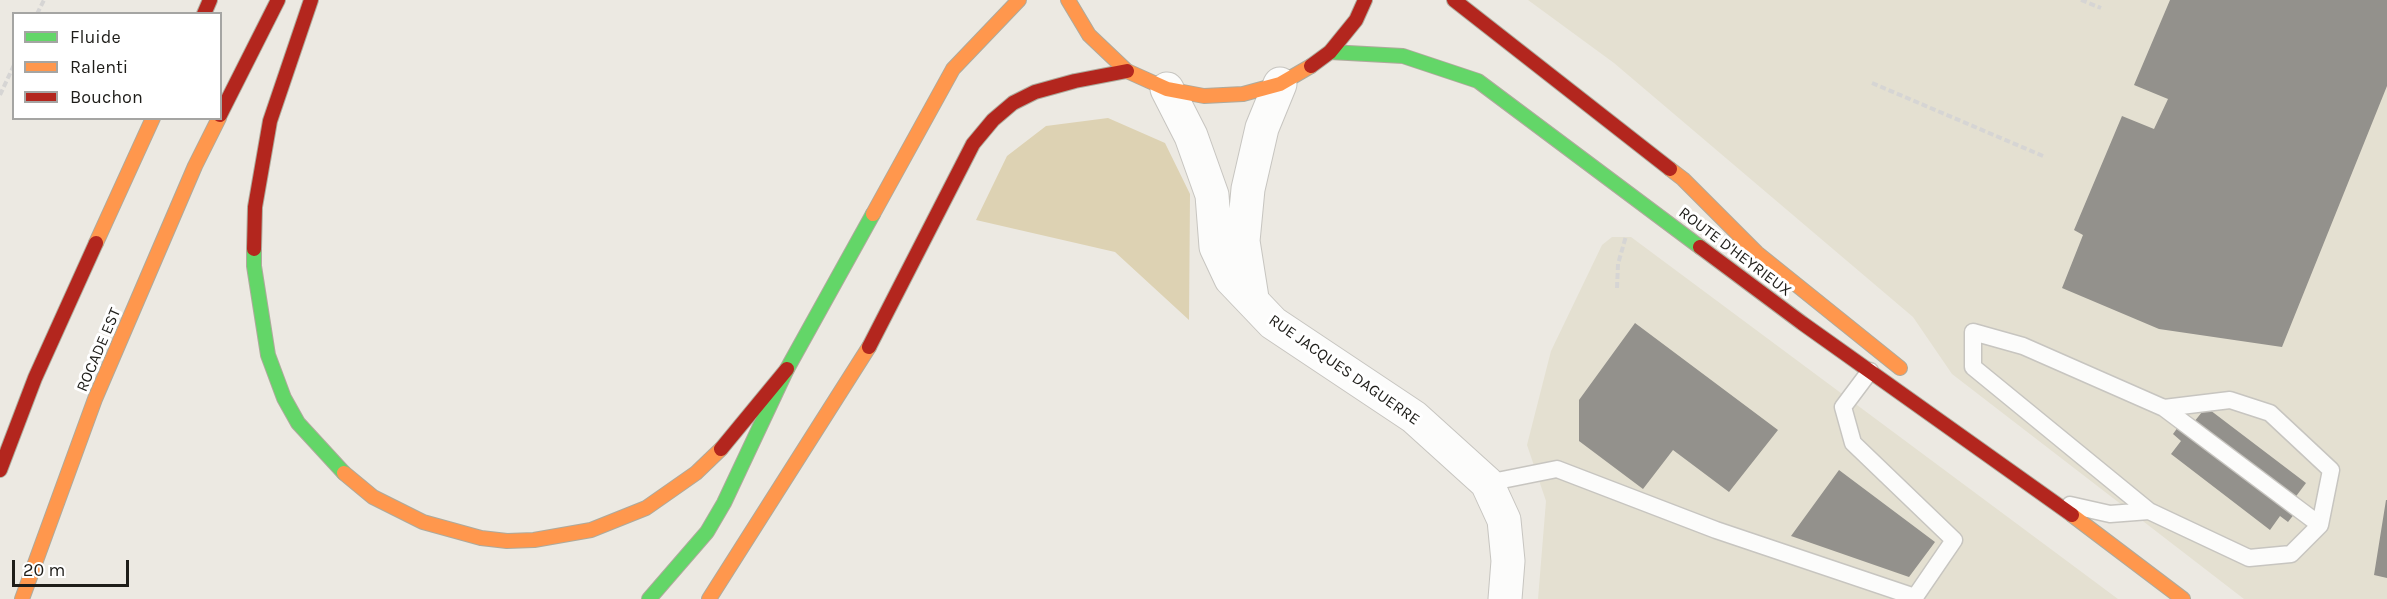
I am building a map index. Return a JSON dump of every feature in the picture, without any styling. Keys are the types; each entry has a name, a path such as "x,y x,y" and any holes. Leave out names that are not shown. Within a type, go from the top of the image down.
{"main road":[{"name":"ROCADE EST","path":"222,113 278,0"},
{"path":"311,0 284,77 268,132 255,207 254,266 268,355 284,398 298,423 316,445 365,490 398,511 423,522 481,537 507,541 534,540 591,530 646,508 696,473 722,448 787,369"},
{"path":"649,599 707,532 724,503 787,369 953,69 1019,0"},
{"path":"1068,0 1089,35 1127,71 1167,89 1204,96 1243,94 1280,84 1306,70 1330,52 1356,20 1365,0"},
{"name":"ROUTE D'HEYRIEUX","path":"1454,0 1607,122 1683,179 1757,253 1823,304 1908,376"},
{"name":"ROUTE D'HEYRIEUX","path":"1330,52 1402,56 1478,81 1643,205 2099,535 2183,599"},
{"path":"708,599 864,357 973,144 993,120 1013,103 1035,92 1127,71"},
{"path":"0,470 35,378 152,120"},
{"name":"ROCADE EST","path":"22,599 95,399 195,166 218,120"},
{"name":"ROUTE D'HEYRIEUX","path":"1953,413 2099,535"},
{"path":"700,599 717,585"}],"street":[{"name":"RUE JACQUES DAGUERRE","path":"1254,305 1243,241 1248,189 1262,128 1280,84"},
{"name":"RUE JACQUES DAGUERRE","path":"1167,89 1191,136 1212,195 1216,247 1231,279 1273,323 1414,417 1487,483"},
{"path":"1487,483 1504,520 1508,561 1505,599"}],"lane":[{"path":"2164,408 2230,400 2270,413 2331,470 2320,525 2291,554 2249,558 2149,511 1972,367 1973,332 2023,346 2164,408 2320,525"},
{"path":"1487,483 1557,469 1716,530 1915,597 1954,540 1853,443 1844,407 1870,371"},
{"path":"2060,502 2110,514 2149,511"}],"path":[{"path":"2081,0 2101,8"},
{"path":"0,94 12,69"},
{"path":"1872,83 2043,156"},
{"path":"1617,288 1618,264 1626,236 1643,205"}],"shaded area":[{"path":"1528,0 2387,0 2387,599 2244,599 1952,374 1913,317 1614,63"},
{"path":"1108,118 1165,143 1190,194 1189,320 1115,252 976,220 1007,156 1046,126"},
{"path":"1612,237 1631,237 2118,599 1538,599 1546,501 1527,445 1551,351 1602,245"}],"building":[{"path":"2170,0 2387,0 2387,86 2282,347 2159,329 2062,288 2083,235 2074,230 2122,116 2154,129 2168,99 2134,85"},
{"path":"1635,323 1778,430 1729,492 1673,450 1643,489 1579,441 1579,400"},
{"path":"2206,407 2306,483 2294,499 2302,504 2288,522 2280,516 2270,530 2171,454 2181,441 2173,434 2186,416 2194,422"},
{"path":"1839,470 1935,542 1909,577 1791,536"},
{"path":"2387,500 2387,578 2374,575"}],"traffic: fast":[{"path":"1330,52 1403,56 1478,81 1700,247"},
{"path":"649,599 707,532 724,503 787,369 873,214"},
{"path":"254,249 254,266 268,355 284,398 298,423 344,473"}],"traffic: slow":[{"path":"873,214 953,69 1019,0"},
{"path":"1068,0 1089,35 1127,71 1167,89 1204,96 1243,94 1280,84 1311,66"},
{"path":"96,243 152,120"},
{"path":"22,599 95,399 195,166 218,120"},
{"path":"1670,169 1683,179 1757,253 1900,368"},
{"path":"709,599 869,347"},
{"path":"344,473 373,497 423,522 481,538 507,541 534,540 591,530 646,508 696,473 721,449"},
{"path":"2072,515 2183,599"}],"traffic: jam":[{"path":"205,12 210,0"},
{"path":"222,111 278,0"},
{"path":"254,249 255,207 270,121 311,0"},
{"path":"1311,66 1330,52 1356,20 1365,0"},
{"path":"1454,0 1670,169"},
{"path":"869,347 973,144 993,120 1013,103 1035,92 1075,81 1127,71"},
{"path":"0,470 35,378 96,243"},
{"path":"1700,247 1802,323 2072,515"},
{"path":"721,449 787,369"}]}
